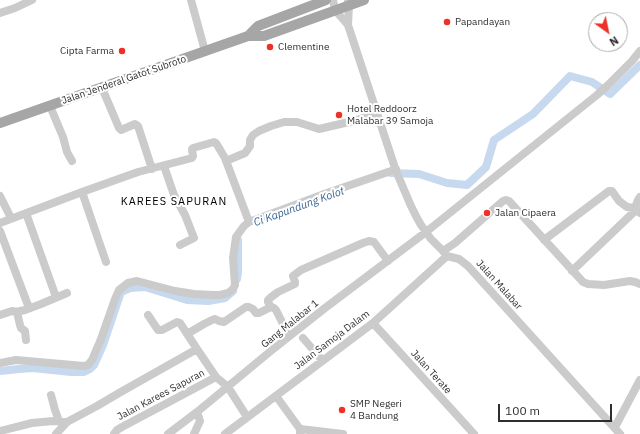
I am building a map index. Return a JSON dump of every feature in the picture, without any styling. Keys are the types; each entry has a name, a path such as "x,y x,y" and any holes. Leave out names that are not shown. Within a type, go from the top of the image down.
{"main road":[{"name":"Jalan Jenderal Gatot Subroto","path":"248,36 258,26 326,0"},
{"name":"Jalan Jenderal Gatot Subroto","path":"0,123 248,36 264,36 335,10 349,3 364,0"}],"street":[{"path":"0,13 32,0"},
{"path":"191,0 205,52"},
{"name":"Jalan Malabar","path":"333,0 335,10 348,25"},
{"name":"Jalan Malabar","path":"349,3 348,25 395,168 417,218 431,239 445,253 459,259 468,266 617,431"},
{"name":"Gang Malabar 1","path":"168,434 228,387 289,336 426,232 597,95 632,61 640,51"},
{"path":"102,88 119,128 121,130 136,124 138,126 152,169"},
{"path":"50,106 63,137 67,152 72,161"},
{"path":"226,161 245,153 253,135 259,131 284,122 296,122 318,129 377,114"},
{"path":"0,223 138,172 192,158 193,148 214,142 226,161 249,222"},
{"path":"164,166 174,195 185,215 194,238 180,245"},
{"path":"0,363 16,360 84,366 88,365 92,360 101,339 108,316 119,290 128,282 137,281 175,291 200,294 220,295 228,292 233,289 235,285 233,258 236,237 249,222 391,171 395,168"},
{"path":"637,210 627,207 619,201 612,191 609,190 544,240 583,282 588,284 604,285 630,281 640,284"},
{"path":"82,192 106,262"},
{"path":"0,196 11,218"},
{"path":"572,271 637,210 638,200 640,197"},
{"name":"Jalan Samoja Dalam","path":"224,434 373,323 455,243 503,201 509,201 544,240"},
{"path":"26,213 56,297"},
{"path":"0,231 29,308"},
{"path":"289,336 276,310 271,308 268,302 270,298 278,292 295,284 293,276 302,270 363,242 369,241 374,242 388,261"},
{"path":"0,315 12,311 17,312 67,293"},
{"path":"187,334 212,320 224,322 246,307 251,307 256,313 271,308"},
{"path":"17,312 21,328 25,331 26,340"},
{"path":"148,315 158,330 162,330 179,322 182,324 216,377"},
{"name":"Jalan Terate","path":"373,323 474,434"},
{"path":"303,338 322,360"},
{"path":"0,431 32,423 63,422 96,406 197,349"},
{"name":"Jalan Karees Sapuran","path":"114,434 122,427 216,377 228,387 247,417"},
{"path":"617,431 640,380"},
{"path":"51,395 55,410 63,422"},
{"path":"276,396 300,431 343,434"},
{"path":"194,434 200,421 197,412"},
{"path":"56,434 63,422"}],"waterway":[{"name":"Ci Kapundung Kolot","path":"391,173 419,174 447,183 467,185 486,167 494,140 533,114 570,76 592,82 610,94 640,65"},
{"name":"Ci Kapundung Kolot","path":"237,279 238,240"},
{"name":"Ci Kapundung Kolot","path":"0,371 33,368 84,372 90,369 94,365 103,345 121,292 130,288 145,287 187,300 208,301 225,298 233,291"}],"place":[{"name":"Papandayan","path":"447,22"},
{"name":"Clementine","path":"270,47"},
{"name":"Cipta Farma","path":"122,51"},
{"name":"Hotel Reddoorz Malabar 39 Samoja","path":"339,115"},
{"name":"Jalan Cipaera","path":"487,213"},
{"name":"SMP Negeri 4 Bandung","path":"342,410"}],"district":[{"name":"KAREES SAPURAN","path":"174,202"}]}
